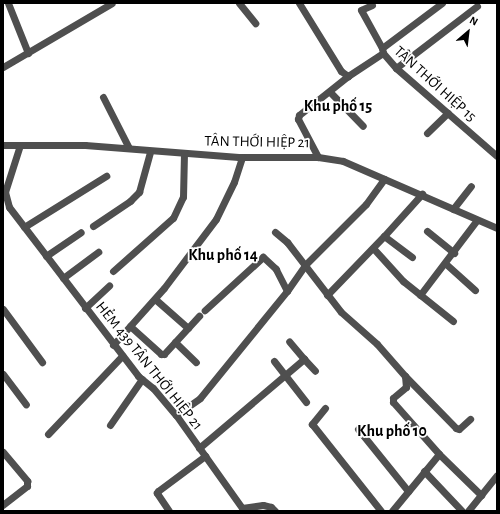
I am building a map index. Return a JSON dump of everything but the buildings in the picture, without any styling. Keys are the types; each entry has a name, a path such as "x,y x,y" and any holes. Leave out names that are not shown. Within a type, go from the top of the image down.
{"street":[{"path":"8,3 28,53"},
{"path":"3,67 112,3"},
{"path":"239,3 255,24"},
{"path":"299,3 341,71 348,76"},
{"path":"372,5 361,10 383,51 442,3"},
{"path":"396,68 476,6"},
{"name":"TÂN THỚI HIỆP 15","path":"318,157 298,119 299,115 330,92 348,76 383,51 396,68 497,156"},
{"path":"330,92 363,126"},
{"path":"103,97 129,148"},
{"path":"427,133 448,113"},
{"name":"TÂN THỚI HIỆP 21","path":"3,145 129,148 150,152 242,157 318,157 343,161 422,194 497,228"},
{"name":"HẺM 439 TÂN THỚI HIỆP 21","path":"20,145 5,192 5,199 24,227 122,356 176,415 242,508 273,509"},
{"path":"93,226 130,202 139,192 150,152"},
{"path":"113,271 173,218 183,197 184,153"},
{"path":"114,345 155,299 216,219 234,182 242,157"},
{"path":"24,227 106,176"},
{"path":"176,415 200,398 287,291 305,265 366,204 384,178"},
{"path":"453,209 471,186"},
{"path":"327,295 373,248 422,194"},
{"path":"420,295 446,264 477,220"},
{"path":"427,231 454,252"},
{"path":"46,256 81,232"},
{"path":"275,232 287,242 341,312 377,344 405,376 456,428 459,429 470,419"},
{"path":"384,236 412,257"},
{"path":"373,248 403,281 453,321"},
{"path":"63,278 98,252"},
{"path":"205,310 263,257 276,269 287,291"},
{"path":"446,264 475,290"},
{"path":"85,308 109,286"},
{"path":"155,299 188,328"},
{"path":"3,309 42,362"},
{"path":"130,326 160,354 175,342 199,316"},
{"path":"289,341 315,372"},
{"path":"175,342 196,362"},
{"path":"48,434 122,356"},
{"path":"199,448 304,359"},
{"path":"274,361 306,402"},
{"path":"3,374 26,404"},
{"path":"405,376 406,387 393,398 393,402 439,454 481,495"},
{"path":"110,425 142,379"},
{"path":"325,408 312,424 381,511"},
{"path":"358,429 408,491"},
{"path":"3,452 27,481 27,486 3,505"},
{"path":"392,511 439,454"},
{"path":"168,511 157,493 158,491 205,456"},
{"path":"424,471 462,511"},
{"path":"468,511 497,476"},
{"path":"264,511 273,509"}],"district":[{"name":"Khu phố 15","path":"338,106"},
{"name":"Khu phố 14","path":"223,255"},
{"name":"Khu phố 10","path":"392,431"}]}
